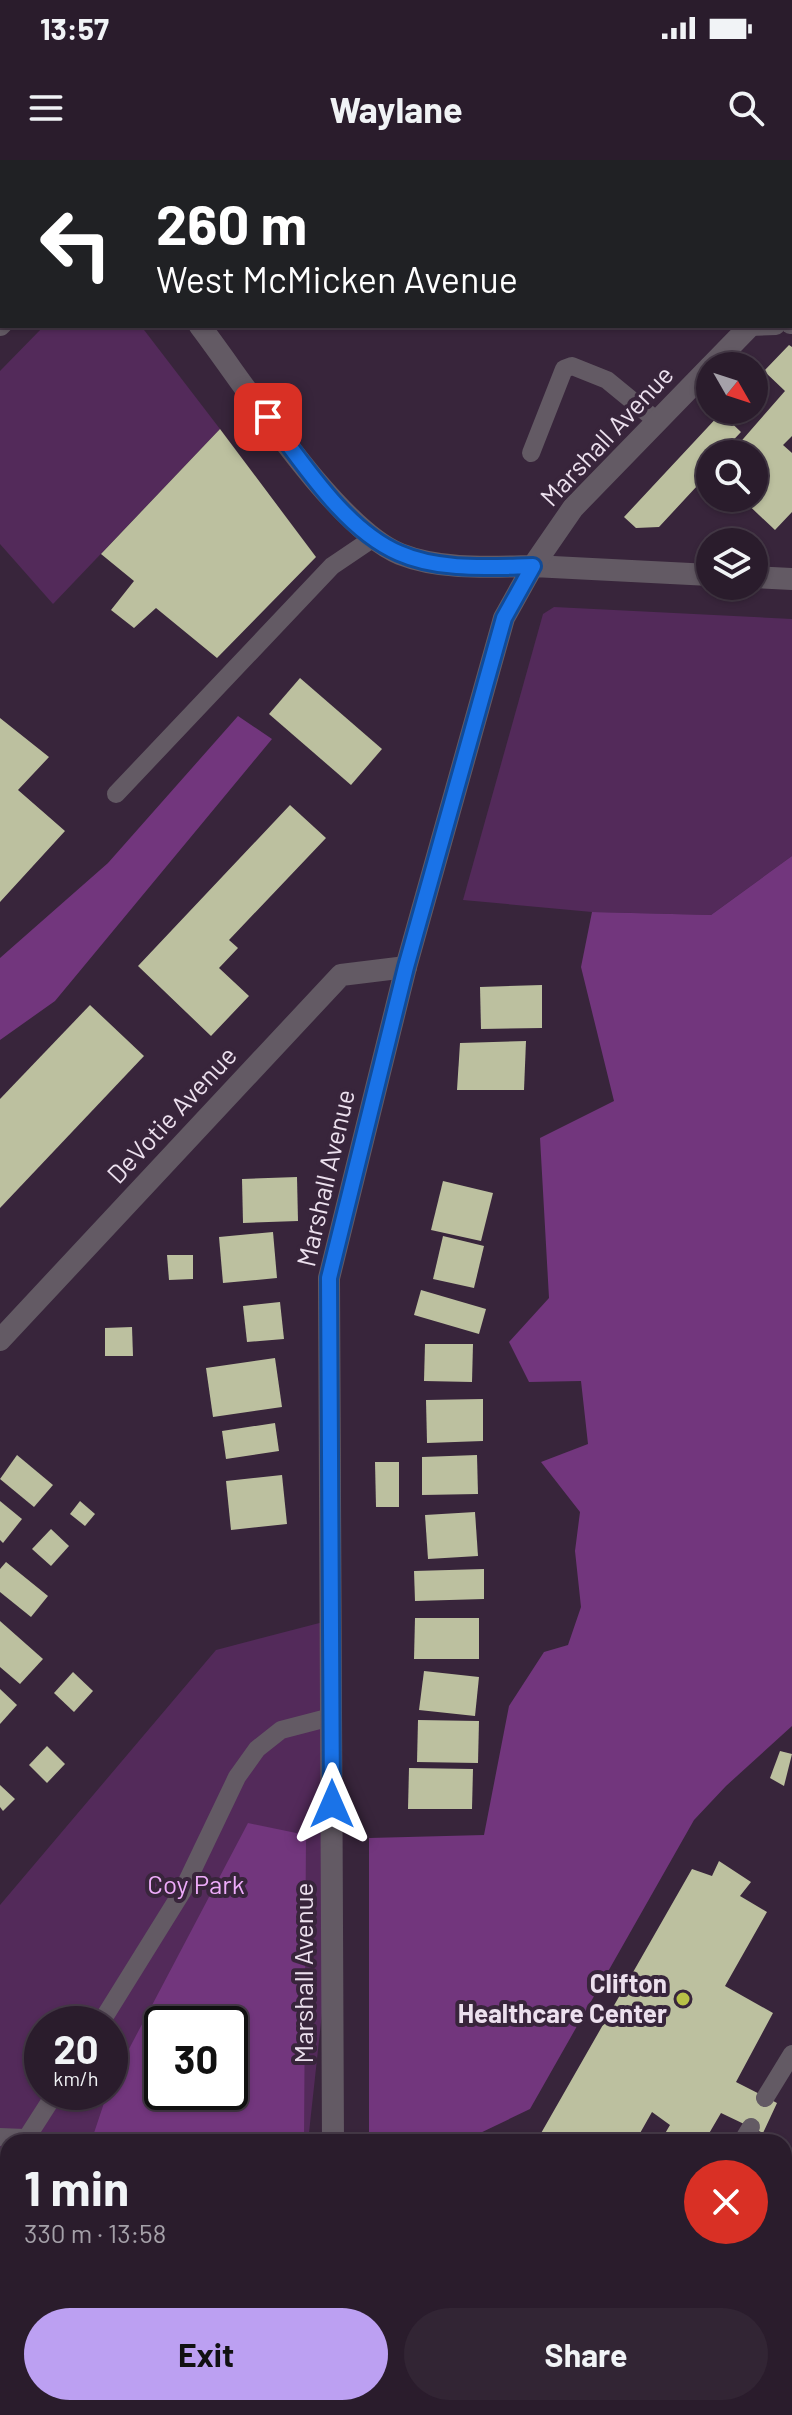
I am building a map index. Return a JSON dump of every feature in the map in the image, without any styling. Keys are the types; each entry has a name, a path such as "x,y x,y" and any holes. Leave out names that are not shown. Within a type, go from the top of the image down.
{"street":[{"path":"202,328 320,485 372,539 401,554 436,563 696,574"},
{"name":"Marshall Avenue","path":"724,352 749,328"},
{"name":"Marshall Avenue","path":"333,2134 329,1278 406,967 504,618 533,566 573,508 696,381"},
{"path":"768,578 792,579"},
{"name":"DeVotie Avenue","path":"0,1340 341,975 406,967"}],"lane":[{"path":"531,453 564,369 572,366 607,380 657,421"},
{"path":"116,794 332,566 372,539"},
{"path":"111,2006 182,1892 237,1777 257,1749 281,1730 331,1717"},
{"path":"765,2098 792,2054"},
{"path":"29,2134 44,2110"}],"green space":[{"path":"42,328 143,328 220,429 53,604 0,544 0,371"},
{"path":"554,607 792,619 792,856 711,915 592,912 463,900 543,614"},
{"name":"Coy Park","path":"331,1620 332,1921 309,2134 0,2134 0,1905 216,1650"}],"shaded area":[{"path":"238,716 272,739 55,1001 0,1040 0,958 108,863"},
{"path":"792,856 792,1726 694,1820 530,2109 478,2134 369,2134 369,1838 484,1835 509,1706 544,1652 568,1645 581,1607 575,1551 580,1512 541,1462 588,1444 581,1381 529,1382 509,1342 549,1298 540,1138 614,1101 581,967 592,912 711,915"},
{"path":"248,1823 306,1835 304,2134 94,2134 102,2110 128,2110 128,2051 144,2020 144,2110 248,2110 248,2006 152,2006"}],"building":[{"path":"789,345 792,347 792,436 783,445 792,453 792,512 775,530 756,512 768,512 768,440 742,440 756,424 768,424 768,410 785,391 768,375 768,367"},
{"path":"711,424 733,424 741,432 733,440 696,440 696,487 659,527 636,528 624,517"},
{"path":"220,429 316,557 217,658 156,608 134,628 111,610 134,581 101,554"},
{"path":"300,678 382,749 351,785 269,714"},
{"path":"0,718 49,757 18,790 65,831 0,902"},
{"path":"290,805 326,838 229,940 238,948 219,968 249,996 211,1036 138,966"},
{"path":"542,985 542,1028 481,1029 480,987"},
{"path":"90,1005 144,1056 0,1208 0,1099"},
{"path":"526,1041 524,1090 457,1090 460,1043"},
{"path":"297,1177 298,1221 243,1223 242,1179"},
{"path":"443,1181 493,1193 481,1241 431,1230"},
{"path":"273,1232 277,1278 223,1283 219,1237"},
{"path":"443,1236 484,1246 474,1288 433,1279"},
{"path":"167,1255 193,1255 193,1279 169,1280"},
{"path":"421,1290 486,1309 479,1334 414,1315"},
{"path":"280,1302 284,1339 247,1342 243,1306"},
{"path":"132,1327 133,1356 105,1356 105,1328"},
{"path":"425,1344 473,1344 472,1382 424,1381"},
{"path":"275,1358 282,1407 213,1417 206,1368"},
{"path":"483,1399 483,1441 427,1443 426,1400"},
{"path":"275,1423 279,1451 226,1459 222,1431"},
{"path":"17,1455 53,1485 34,1507 0,1479"},
{"path":"477,1455 478,1494 422,1495 422,1457"},
{"path":"375,1462 399,1462 399,1507 376,1507"},
{"path":"282,1475 287,1524 231,1530 226,1481"},
{"path":"0,1501 22,1519 3,1543 0,1540"},
{"path":"80,1501 95,1514 85,1526 70,1514"},
{"path":"475,1512 478,1556 428,1559 425,1515"},
{"path":"51,1529 69,1546 51,1566 32,1549"},
{"path":"6,1562 48,1596 31,1617 0,1592 0,1569"},
{"path":"484,1569 484,1599 415,1601 414,1571"},
{"path":"415,1618 479,1618 479,1659 414,1659"},
{"path":"0,1621 43,1659 20,1684 0,1667"},
{"path":"424,1671 479,1677 475,1716 419,1710"},
{"path":"73,1672 93,1691 74,1712 54,1693"},
{"path":"0,1689 17,1705 0,1724"},
{"path":"418,1720 479,1721 478,1763 417,1762"},
{"path":"47,1746 65,1764 47,1783 29,1765"},
{"path":"780,1751 792,1754 784,1786 770,1778"},
{"path":"409,1768 473,1769 472,1809 408,1809"},
{"path":"0,1785 15,1799 3,1811 0,1807"},
{"name":"Clifton Healthcare Center","path":"719,1861 751,1882 740,1896 767,1912 725,1986 773,2013 736,2082 777,2103 763,2133 721,2113 709,2134 665,2134 670,2125 652,2112 640,2134 541,2134 692,1869 712,1876"}],"place":[{"name":"Clifton Healthcare Center","path":"683,1999"}],"route":[{"path":"268,417 320,485 372,539 401,554 436,563 479,567 533,566 504,618 406,967 329,1278 332,1804"}]}
